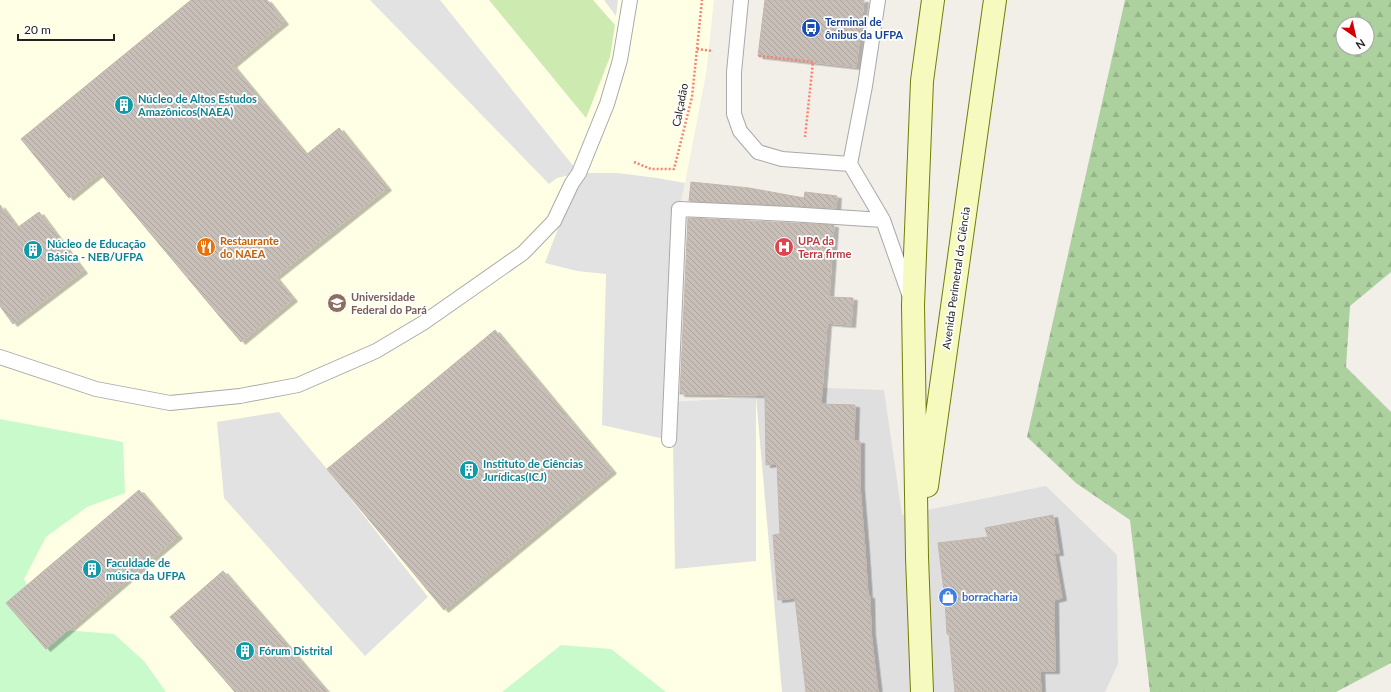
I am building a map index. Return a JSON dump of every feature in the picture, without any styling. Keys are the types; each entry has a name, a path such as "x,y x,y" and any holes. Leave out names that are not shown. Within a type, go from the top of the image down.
{"main road":[{"name":"Avenida Perimetral da Ciência","path":"922,692 917,557 913,305 922,81 933,0"},
{"name":"Avenida Perimetral da Ciência","path":"917,557 995,0"}],"lane":[{"path":"0,357 96,389 170,403 240,396 298,386 376,351 423,323 523,253 554,221 572,182 579,173 606,104 620,60 630,0"},
{"path":"741,0 734,72 734,114 740,131 758,152 782,159 850,164"},
{"path":"878,0 865,86 850,164 883,220 913,305"},
{"path":"669,440 679,209 883,220"}],"path":[{"name":"Calçadão","path":"634,162 651,169 674,170 692,97 702,0"}],"shaded area":[{"name":"Universidade Federal do Pará","path":"0,0 714,0 706,74 679,209 669,402 756,397 782,692 0,692"},
{"path":"370,0 440,0 579,173 557,178 549,184"},
{"path":"604,0 618,0 616,16"},
{"path":"579,173 618,173 685,183 679,209 669,402 756,397 756,561 675,569 673,442 602,425 606,274 577,271 545,263"},
{"path":"764,386 884,390 902,515 1046,486 1117,555 1118,664 1105,692 778,692 756,397"},
{"path":"279,412 327,469 428,597 365,656 224,498 217,422"}],"green space":[{"path":"489,0 593,0 615,25 610,57 586,118"},
{"path":"1125,0 1391,0 1391,272 1350,306 1346,367 1391,412 1391,663 1336,692 1150,692 1130,520 1076,483 1027,437"},
{"path":"0,419 123,442 125,493 87,507 46,537 24,579 52,629 114,634 144,661 166,692 0,692"},
{"path":"561,645 611,649 666,692 502,692"}],"building":[{"path":"191,0 267,0 284,22 232,65 306,155 339,128 387,188 275,277 293,299 241,342 100,173 69,198 21,139"},
{"name":"Terminal de ônibus da UFPA","path":"765,0 864,0 856,67 758,56"},
{"path":"691,182 749,188 804,198 805,192 837,196 836,208 689,201"},
{"name":"Núcleo de Educação Básica - NEB/UFPA","path":"0,205 17,228 39,212 83,271 13,324 0,306"},
{"path":"688,218 834,225 829,297 853,298 851,325 827,323 821,404 855,405 854,441 860,441 860,487 868,596 870,596 871,633 878,692 806,692 795,598 778,600 773,535 780,534 777,464 766,465 765,395 680,394"},
{"name":"Instituto de Ciências Jurídicas(ICJ)","path":"495,330 612,471 444,610 327,469"},
{"name":"Faculdade de música da UFPA","path":"139,490 178,536 46,649 6,603"},
{"path":"1053,515 1059,553 1054,553 1062,598 1054,600 1055,671 1040,671 1041,692 955,692 949,634 947,634 945,599 938,543 988,537 985,528"},
{"name":"Fórum Distrital","path":"223,571 327,692 235,692 170,617"}],"place":[{"name":"Terminal de ônibus da UFPA","path":"811,28"},
{"name":"Núcleo de Altos Estudos Amazônicos(NAEA)","path":"124,105"},
{"name":"Restaurante do NAEA","path":"206,247"},
{"name":"UPA da Terra firme","path":"784,247"},
{"name":"Núcleo de Educação Básica - NEB/UFPA","path":"33,250"},
{"name":"Universidade Federal do Pará","path":"337,303"},
{"name":"Instituto de Ciências Jurídicas(ICJ)","path":"469,470"},
{"name":"Faculdade de música da UFPA","path":"92,569"},
{"name":"borracharia","path":"948,597"},
{"name":"Fórum Distrital","path":"245,651"}]}
